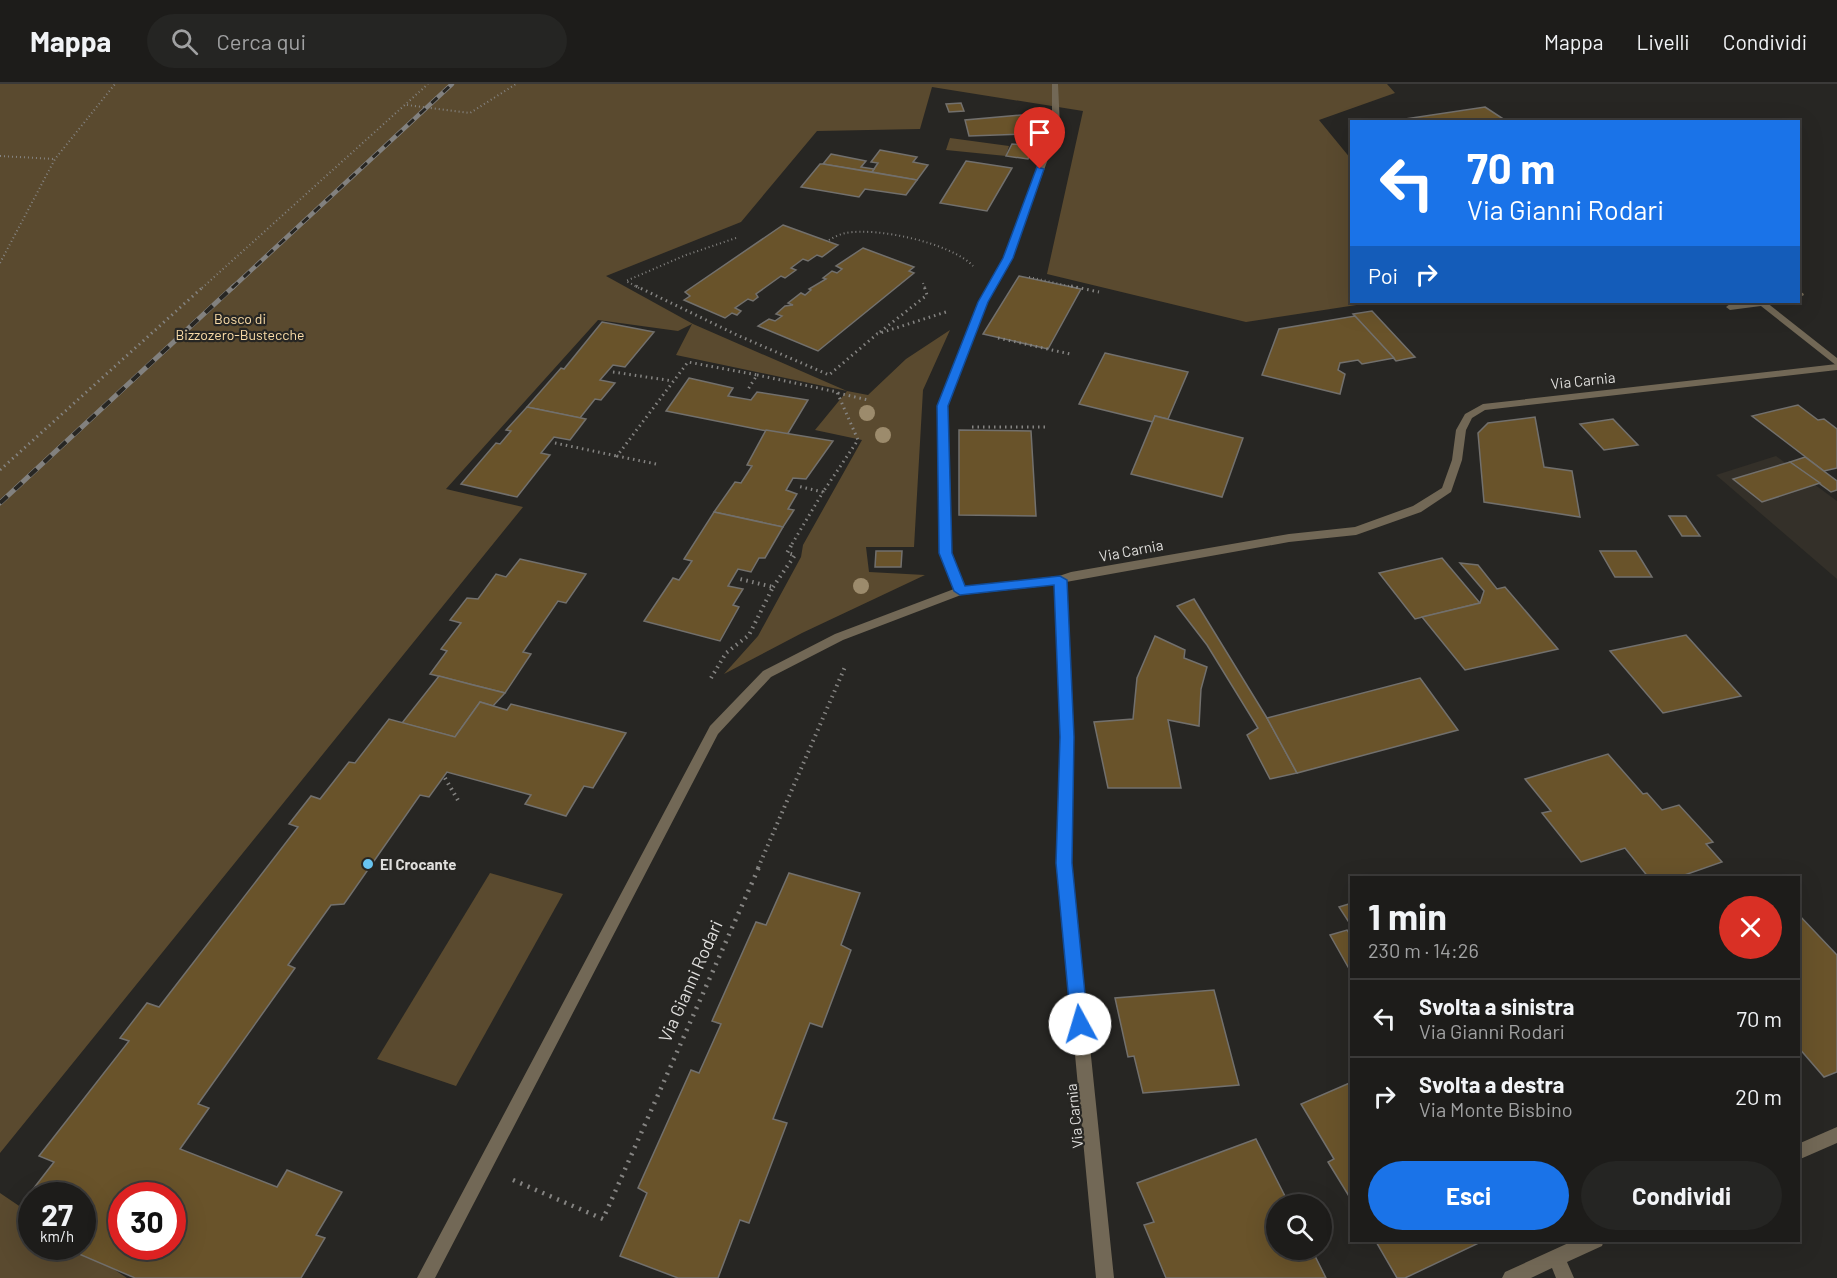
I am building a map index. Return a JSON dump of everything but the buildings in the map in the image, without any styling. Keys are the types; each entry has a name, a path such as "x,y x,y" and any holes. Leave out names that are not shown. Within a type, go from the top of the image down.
{"street":[{"path":"960,591 945,553 943,406 986,297 1002,272 1056,126 1055,84"},
{"path":"1730,307 1759,303"},
{"path":"1767,303 1837,365"},
{"name":"Via Carnia","path":"1105,1278 1064,863 1067,737 1060,580 1071,576 1289,538 1356,531 1417,510 1448,490 1457,460 1461,430 1468,416 1483,407 1837,365"},
{"path":"426,1278 714,729 767,674 839,637 960,591 1060,580"},
{"path":"1800,1151 1837,1135"},
{"path":"1511,1278 1592,1242"},
{"path":"1557,1258 1565,1278"}],"path":[{"path":"0,263 55,159 115,84"},
{"path":"0,470 428,84"},
{"path":"407,105 470,112 516,84"},
{"path":"0,156 55,159"},
{"path":"829,240 844,233 858,232 945,246 968,258 986,297 964,299 954,303 951,310 877,334"},
{"path":"736,238 686,255 626,281 737,335 829,375 927,295 923,283"},
{"path":"1002,272 1099,292"},
{"path":"972,332 1070,354"},
{"path":"618,456 688,362 868,400"},
{"path":"613,372 672,381"},
{"path":"747,391 757,375"},
{"path":"711,678 726,653 749,635 773,587 795,555 787,553 823,492 858,440 837,392"},
{"path":"943,427 1046,427"},
{"path":"555,443 656,464"},
{"path":"797,486 823,492"},
{"path":"740,579 773,587"},
{"name":"Via Gianni Rodari","path":"485,1168 603,1219 723,951 845,668 839,637"},
{"path":"445,778 459,802"}],"shaded area":[{"path":"1776,456 1837,501 1837,579 1716,475"}],"green space":[{"name":"Bosco di Bizzozero-Bustecche","path":"0,84 1387,84 1395,93 1319,120 1350,158 1350,303 1370,303 1246,322 1047,274 1083,111 932,87 920,129 817,131 741,222 606,276 693,324 847,391 676,355 692,324 678,331 598,320 446,489 523,507 0,1153"},
{"path":"950,138 1009,146 1006,156 946,150"},
{"path":"950,330 923,390 914,547 866,547 869,572 925,575 802,633 724,674 758,636 801,557 803,545 862,440 815,430 847,391 868,395 906,359"},
{"path":"490,873 563,894 456,1086 377,1059"},
{"path":"0,1193 18,1205 18,1260 96,1260 96,1258 127,1278 0,1278"}],"railway":[{"path":"232,288 452,84"},
{"path":"0,503 234,286"}],"place":[{"name":"El Crocante","path":"368,864"}],"route":[{"path":"1040,169 1008,258 983,302 943,406 945,553 960,591 1060,580 1067,737 1064,863 1080,1024"}]}
